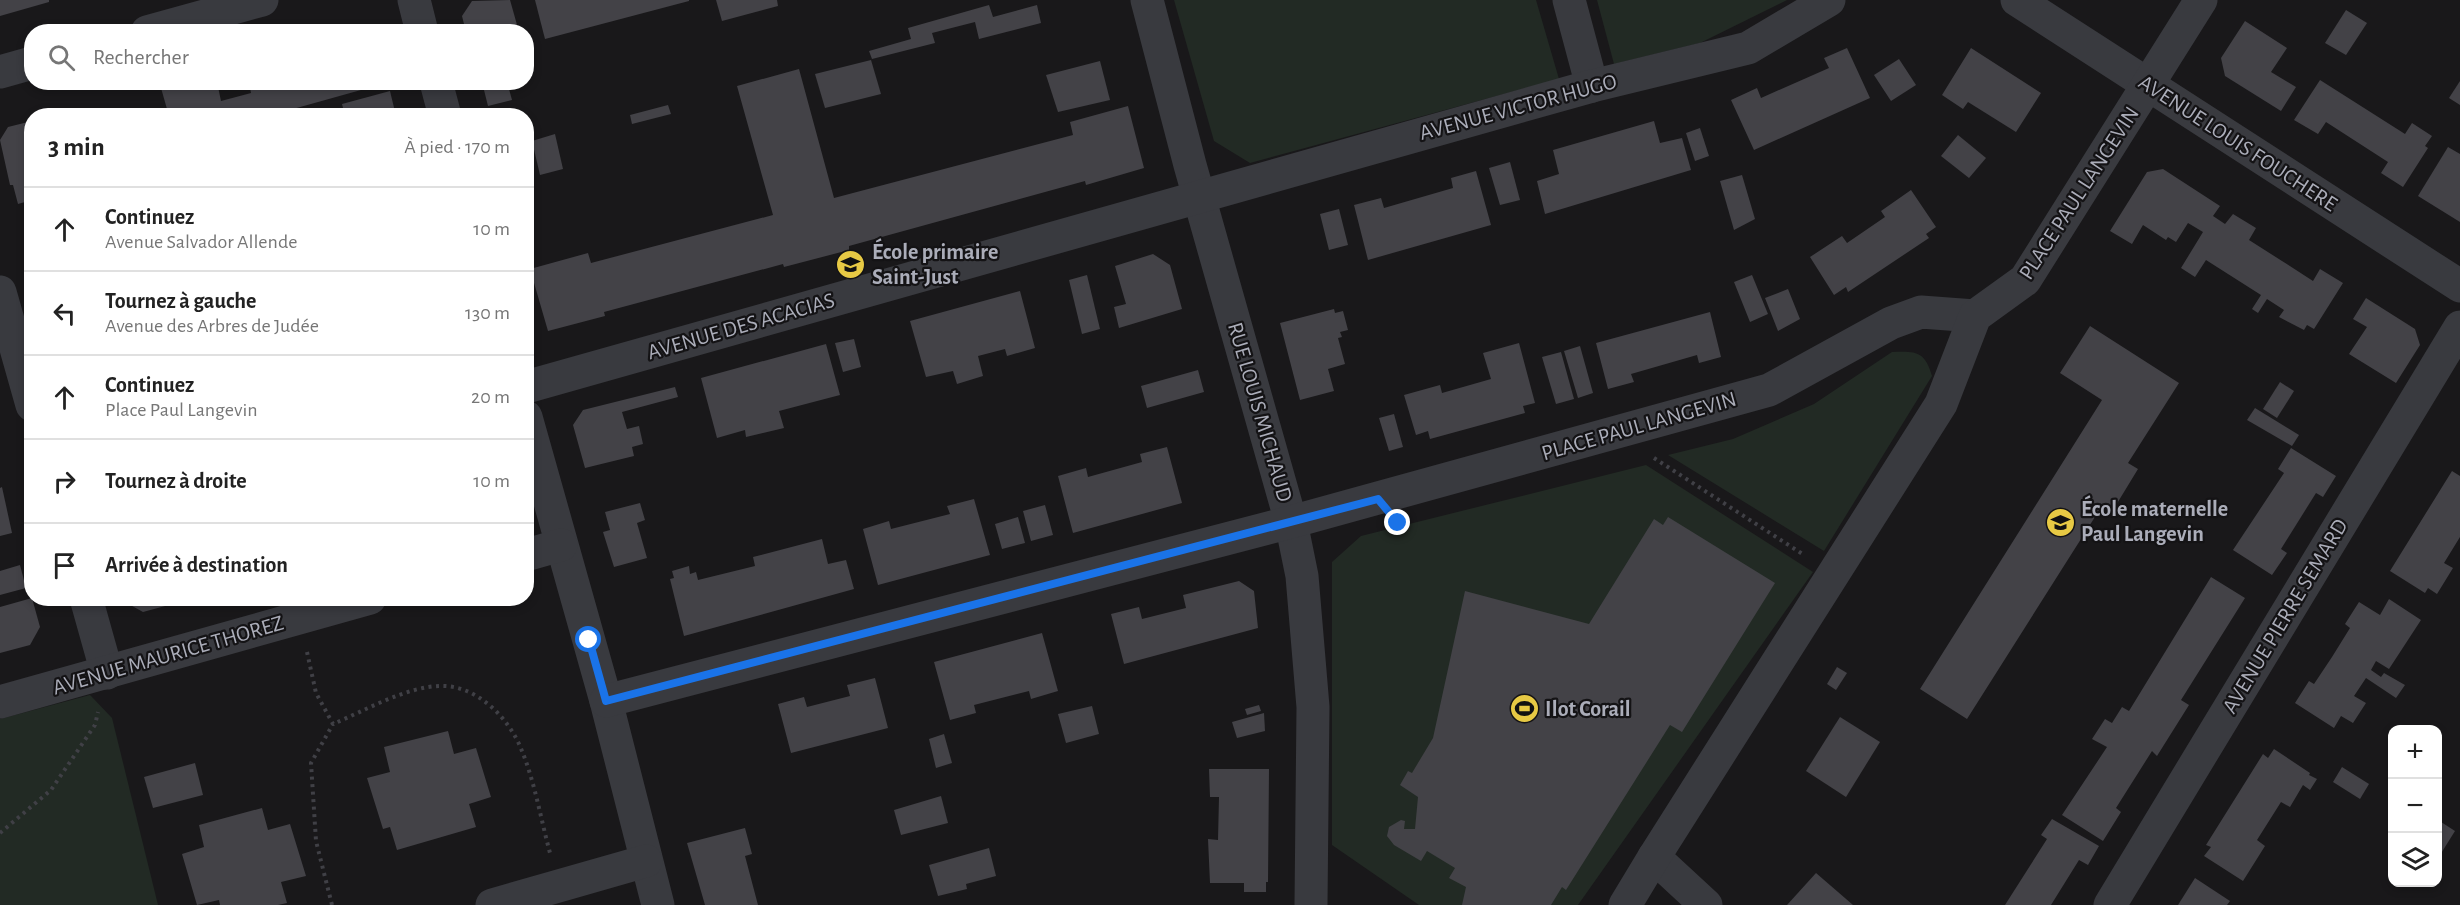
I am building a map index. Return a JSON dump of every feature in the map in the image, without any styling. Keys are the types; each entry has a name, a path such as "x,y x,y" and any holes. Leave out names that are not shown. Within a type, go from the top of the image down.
{"street":[{"path":"176,24 262,0"},
{"path":"414,0 420,24"},
{"name":"RUE LOUIS MICHAUD","path":"1147,0 1199,196 1292,522 1302,576 1313,707 1311,905"},
{"path":"1569,0 1592,86"},
{"name":"AVENUE VICTOR HUGO","path":"1199,196 1592,86 1748,48 1829,0"},
{"name":"AVENUE LOUIS FOUCHERE","path":"2017,0 2460,286"},
{"name":"PLACE PAUL LANGEVIN","path":"606,701 1292,522 1768,390 1891,323 1921,312 1975,316 2025,280 2201,0"},
{"path":"0,72 24,65"},
{"path":"438,90 443,108"},
{"name":"AVENUE DES ACACIAS","path":"534,385 1199,196"},
{"path":"0,292 24,377"},
{"path":"1625,905 1941,404 1975,316"},
{"name":"AVENUE PIERRE SEMARD","path":"2110,905 2460,327"},
{"path":"534,446 606,701 658,905"},
{"path":"534,553 561,545"},
{"path":"88,606 107,673"},
{"name":"AVENUE MAURICE THOREZ","path":"0,702 342,606"},
{"path":"1654,857 1706,905"},
{"path":"492,905 646,861"}],"path":[{"path":"1650,455 1834,574"},
{"path":"299,618 316,693 333,724"},
{"path":"0,833 51,790 95,725 107,673"},
{"path":"332,905 316,841 311,763 333,724 412,691 441,686 467,691 497,709 522,749 559,886"}],"shaded area":[{"path":"1174,0 1536,0 1559,79 1250,163 1214,141"},
{"path":"1597,0 1787,0 1700,43 1614,64"},
{"path":"1892,352 1907,352 1923,357 1932,376 1824,551 1668,455 1733,439 1814,404"},
{"name":"Ilot Corail","path":"1646,465 1813,572 1578,905 1419,905 1332,845 1332,562 1361,536"},
{"path":"90,695 112,718 158,905 0,905 0,719"}],"building":[{"path":"0,0 49,0 49,2 0,16"},
{"path":"510,0 517,24 464,24 462,16 472,1"},
{"path":"535,0 689,0 689,1 545,39"},
{"path":"716,0 777,0 778,6 722,21"},
{"path":"989,5 993,17 1037,5 1041,23 979,39 975,22 932,33 935,43 872,59 869,51 911,39 908,28"},
{"path":"2346,10 2367,23 2346,55 2325,43"},
{"path":"2245,21 2287,48 2271,72 2296,87 2281,111 2225,76 2221,58"},
{"path":"1847,48 1870,98 1754,150 1731,100 1757,88 1761,98 1829,68 1824,58"},
{"path":"1971,48 2041,93 2016,132 1968,102 1963,109 1942,95"},
{"path":"1899,59 1916,85 1891,101 1874,75"},
{"path":"871,60 881,94 825,108 815,74"},
{"path":"1100,61 1110,100 1058,112 1046,75"},
{"path":"799,69 834,198 1073,135 1070,122 1128,106 1144,168 1086,185 1085,181 849,246 849,250 784,267 783,264 604,312 605,316 548,331 534,283 534,268 588,253 591,263 773,215 737,86"},
{"path":"2320,80 2405,134 2412,123 2432,136 2425,146 2428,148 2403,187 2381,173 2388,162 2326,122 2318,134 2294,120"},
{"path":"2460,81 2460,105 2449,98"},
{"path":"162,90 219,90 221,101 251,93 250,90 361,90 297,108 167,108"},
{"path":"484,90 509,90 512,100 488,106"},
{"path":"390,91 394,108 343,108 342,104"},
{"path":"668,105 671,114 632,124 630,115"},
{"path":"1654,121 1660,143 1682,138 1691,170 1545,214 1537,181 1559,174 1553,150"},
{"path":"24,123 24,202 18,204 13,185 10,185 0,140 8,127"},
{"path":"1700,128 1709,156 1695,161 1686,133"},
{"path":"555,134 563,169 540,175 534,140"},
{"path":"1958,135 1986,158 1969,178 1941,156"},
{"path":"2448,147 2460,154 2460,222 2418,196"},
{"path":"1510,162 1520,200 1500,205 1489,168"},
{"path":"2163,169 2220,206 2213,216 2225,224 2233,214 2256,228 2249,240 2313,281 2320,269 2343,283 2314,329 2307,325 2304,330 2279,317 2284,310 2267,299 2258,313 2252,309 2261,295 2206,260 2195,277 2181,268 2203,232 2188,223 2176,242 2168,237 2166,240 2143,225 2132,244 2110,231 2147,172"},
{"path":"1476,171 1491,225 1368,260 1354,205 1381,198 1384,208 1453,188 1451,178"},
{"path":"1742,175 1755,219 1734,230 1720,181"},
{"path":"1911,190 1936,227 1926,234 1929,238 1848,292 1846,287 1834,295 1810,257 1842,236 1847,243 1885,217 1881,211"},
{"path":"1339,209 1348,245 1329,250 1320,214"},
{"path":"1153,254 1170,265 1182,309 1119,328 1114,307 1126,304 1115,266"},
{"path":"1087,275 1100,329 1082,334 1069,280"},
{"path":"1752,275 1768,314 1750,322 1734,282"},
{"path":"1788,289 1800,319 1778,331 1765,298"},
{"path":"1020,291 1035,348 1007,356 1005,349 978,356 983,376 957,384 953,371 926,377 910,321"},
{"path":"2366,298 2415,329 2420,345 2396,383 2349,354 2367,327 2353,319"},
{"path":"1334,309 1335,313 1343,311 1348,330 1340,332 1342,337 1338,338 1345,364 1328,369 1334,391 1300,400 1280,323"},
{"path":"1710,312 1721,357 1699,363 1697,355 1631,374 1634,382 1608,389 1596,343"},
{"path":"2090,326 2179,383 2128,463 2138,469 2110,515 2100,509 1967,719 1920,689 2102,400 2060,373"},
{"path":"854,339 861,367 843,372 835,343"},
{"path":"1519,343 1535,403 1523,406 1525,413 1430,439 1428,431 1416,435 1404,395 1440,385 1442,393 1491,379 1483,353"},
{"path":"826,344 840,395 779,411 784,428 746,437 745,430 717,438 701,378"},
{"path":"1580,346 1593,393 1578,398 1564,351"},
{"path":"1561,352 1574,399 1556,404 1542,357"},
{"path":"1198,370 1204,392 1147,408 1141,386"},
{"path":"2280,382 2294,391 2277,418 2263,409"},
{"path":"675,387 678,397 622,412 627,429 639,426 643,444 632,447 634,456 585,468 573,425 583,410"},
{"path":"2255,408 2299,435 2292,446 2247,420"},
{"path":"1394,414 1403,447 1389,451 1379,418"},
{"path":"1167,447 1182,503 1073,533 1058,476 1086,468 1088,477 1142,462 1140,454"},
{"path":"2291,448 2336,476 2323,497 2316,493 2281,549 2287,553 2272,575 2233,550 2284,473 2278,469"},
{"path":"2452,471 2460,476 2460,537 2444,563 2453,568 2437,594 2428,588 2425,593 2390,571"},
{"path":"2,487 12,533 0,536 0,488"},
{"path":"974,499 990,555 878,585 863,529 889,521 891,529 950,514 947,506"},
{"path":"640,503 645,520 637,523 647,558 614,567 603,532 610,530 605,512"},
{"path":"1045,505 1053,535 1031,541 1023,511"},
{"path":"1018,517 1025,543 1002,549 995,524"},
{"path":"1668,517 1775,583 1682,732 1670,725 1566,890 1562,887 1551,905 1462,905 1466,887 1449,878 1455,868 1427,851 1421,861 1394,845 1387,836 1389,827 1401,820 1405,821 1404,829 1415,829 1418,797 1400,785 1408,771 1412,773 1433,738 1465,591 1589,624 1654,519 1663,525"},
{"path":"822,539 828,564 846,560 854,589 684,636 670,579 674,578 672,571 689,566 690,574 696,572 698,580 755,566 753,557"},
{"path":"20,565 24,589 0,595 0,571"},
{"path":"2211,577 2245,598 2181,700 2189,705 2157,756 2152,751 2116,808 2121,812 2103,841 2062,815 2107,747 2092,739 2105,719 2112,723 2122,707 2129,711"},
{"path":"1239,581 1254,591 1258,628 1124,664 1111,614 1139,607 1142,619 1186,608 1183,595"},
{"path":"2389,599 2421,620 2389,669 2376,661 2371,670 2381,677 2384,673 2405,685 2396,698 2366,678 2354,696 2366,703 2353,723 2341,716 2334,728 2295,703 2309,681 2314,684 2332,657 2350,628 2345,624 2359,602 2380,615"},
{"path":"24,600 24,606 34,606 40,627 30,645 0,653 0,607"},
{"path":"132,606 165,606 143,612"},
{"path":"1042,633 1058,691 1031,699 1029,691 974,705 976,713 950,720 934,662"},
{"path":"1837,667 1847,673 1836,690 1827,684"},
{"path":"875,678 888,728 791,753 778,704 804,697 807,707 850,696 847,685"},
{"path":"1259,705 1261,711 1247,715 1245,709"},
{"path":"1092,706 1099,734 1066,743 1058,714"},
{"path":"1264,713 1265,731 1237,738 1232,722"},
{"path":"1840,717 1880,742 1846,797 1806,771"},
{"path":"448,731 454,754 476,748 491,797 469,804 476,827 397,850 390,827 383,829 367,778 390,772 384,747"},
{"path":"944,734 952,763 936,768 929,739"},
{"path":"2274,749 2317,779 2310,790 2303,785 2290,807 2281,802 2257,840 2265,846 2243,881 2204,856 2211,847 2206,845 2263,754 2268,758"},
{"path":"195,763 203,795 153,808 144,777"},
{"path":"2342,767 2369,784 2360,799 2333,782"},
{"path":"1209,769 1269,769 1266,892 1244,892 1244,883 1210,883 1208,839 1218,840 1219,797 1210,797"},
{"path":"941,796 948,823 901,835 894,810"},
{"path":"262,808 268,830 290,824 306,876 281,882 287,903 220,905 219,900 197,905 182,854 204,847 199,825"},
{"path":"2052,819 2099,846 2088,865 2079,860 2051,905 2005,905 2047,839 2041,835"},
{"path":"2442,823 2455,831 2442,852"},
{"path":"745,828 752,854 745,856 758,905 705,905 687,843"},
{"path":"989,848 996,876 966,884 967,889 938,896 929,865"},
{"path":"1816,873 1853,905 1787,905"},
{"path":"2195,878 2230,901 2227,905 2178,905"}],"place":[{"name":"École primaire Saint-Just","path":"851,265"},
{"name":"École maternelle Paul Langevin","path":"2060,522"},
{"name":"Ilot Corail","path":"1524,709"}],"route":[{"path":"589,640 606,701 1378,499 1398,523"}]}
